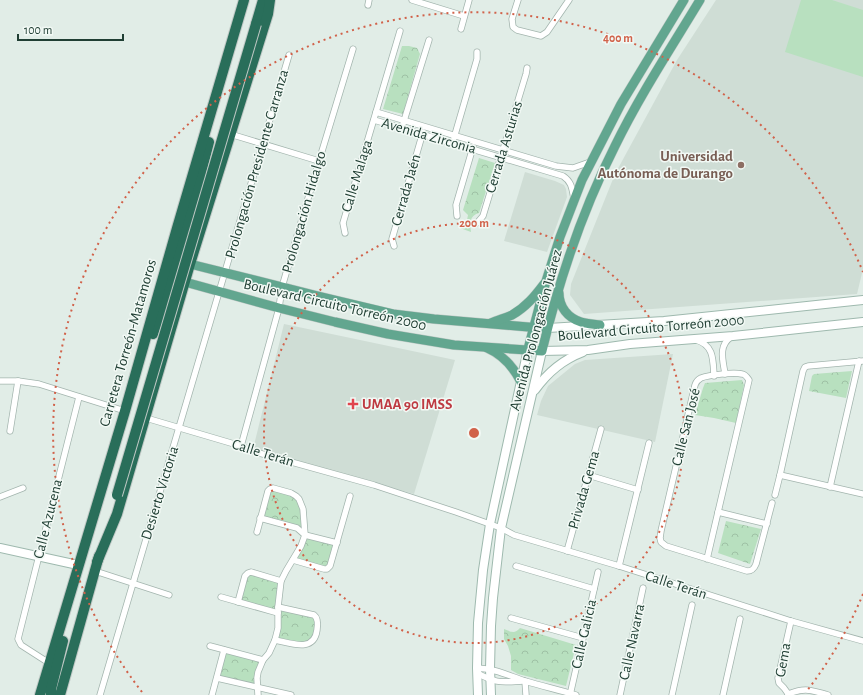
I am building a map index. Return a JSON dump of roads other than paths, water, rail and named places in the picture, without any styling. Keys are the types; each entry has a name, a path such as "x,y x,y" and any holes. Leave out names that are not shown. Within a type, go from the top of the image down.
{"highway":[{"name":"Carretera Torreón-Matamoros","path":"40,695 244,0"},
{"path":"60,695 117,495 263,0"},
{"path":"96,567 118,514 190,264 268,14 270,0"},
{"path":"126,406 165,300 199,181 221,93 226,60"},
{"path":"185,230 187,236 190,238 198,238"},
{"path":"177,257 180,277 185,282"},
{"path":"170,280 184,266 190,264"},
{"path":"165,300 170,296 173,296 180,301"},
{"path":"51,695 51,689 74,594 77,569"}],"main road":[{"name":"Avenida Prolongación Juárez","path":"528,350 546,281 560,237 590,162 621,104 684,0"},
{"name":"Avenida Prolongación Juárez","path":"542,351 559,286 572,245 592,197 615,146 645,89 700,0"},
{"path":"672,21 683,28"},
{"name":"Boulevard Circuito Torreón 2000","path":"190,264 393,314 488,324 548,328"},
{"path":"488,324 511,315 521,309 533,298 546,281"},
{"name":"Boulevard Circuito Torreón 2000","path":"185,282 279,308 388,334 454,345 542,351"},
{"path":"559,286 560,302 563,309 570,317 581,322 600,325"},
{"path":"482,346 497,353 507,362 515,371 521,382"}],"street":[{"path":"461,29 469,0"},
{"path":"518,0 512,20 513,27 517,30 537,36 541,36 547,32 569,0"},
{"path":"416,1 464,16"},
{"path":"376,112 400,31"},
{"path":"402,128 429,40"},
{"name":"Prolongación Hidalgo","path":"241,446 279,308 282,287 353,49"},
{"path":"452,143 477,59 477,52"},
{"name":"Prolongación Presidente Carranza","path":"219,292 289,55"},
{"name":"Cerrada Asturias","path":"477,223 484,216 527,68"},
{"name":"Avenida Zirconia","path":"574,200 570,182 564,176 374,120 376,112 556,166 566,168 576,167 590,162"},
{"name":"Calle Malaga","path":"345,233 343,223 374,120"},
{"name":"Cerrada Jaén","path":"394,246 392,239 424,127"},
{"path":"230,134 319,161"},
{"path":"456,216 456,205 474,142"},
{"name":"Desierto Victoria","path":"100,695 219,292"},
{"name":"Boulevard Circuito Torreón 2000","path":"548,328 664,321 863,300"},
{"name":"Boulevard Circuito Torreón 2000","path":"542,351 588,350 630,344 733,336 863,322"},
{"path":"725,374 722,352 723,345 733,336"},
{"path":"694,339 701,341 711,352 714,376"},
{"name":"Avenida Prolongación Juárez","path":"478,695 477,671 479,616 483,570 490,524 528,350"},
{"path":"533,392 556,366 571,357 588,350"},
{"name":"Avenida Prolongación Juárez","path":"491,695 490,669 493,598 501,528 542,351"},
{"path":"775,495 803,371 808,366 861,361 830,487"},
{"name":"Calle San José","path":"707,559 749,380 742,374 725,374 700,378 695,385 661,531 661,542 666,546 707,559 747,571 753,570 767,524"},
{"path":"0,381 18,381 39,384 79,397 126,406"},
{"path":"10,431 18,381"},
{"name":"Calle Azucena","path":"49,663 21,645 18,641 79,397"},
{"name":"Calle Terán","path":"146,418 241,446 252,451 381,488 490,524 514,535 619,566 791,622 863,641"},
{"name":"Privada Gema","path":"567,551 601,429"},
{"path":"619,566 649,443"},
{"path":"588,475 638,490"},
{"path":"780,475 863,494"},
{"path":"0,497 23,488"},
{"path":"257,532 268,491 271,488 291,493 299,499 303,509 305,535 294,560 281,581 278,628 275,640 269,653 263,660 258,672 258,695"},
{"path":"294,560 324,569 329,568 350,496"},
{"path":"718,512 767,524 772,504"},
{"path":"260,518 297,528 305,535 337,543"},
{"path":"0,548 39,557 77,569"},
{"path":"516,566 594,589"},
{"path":"96,567 133,583 170,594"},
{"path":"238,602 245,576 248,573 251,572 281,581"},
{"name":"Calle Galicia","path":"572,694 598,572"},
{"name":"Calle Navarra","path":"620,695 644,588"},
{"path":"221,597 278,610 314,614 317,618 317,633 310,644 305,646 275,640"},
{"path":"672,695 692,606"},
{"path":"511,618 583,638"},
{"path":"723,695 740,619"},
{"name":"Gema","path":"789,694 779,683 778,678 791,622"},
{"path":"210,646 224,652 263,660"},
{"path":"212,695 224,652"},
{"path":"477,671 490,669 500,671 525,681 572,694"},
{"path":"477,671 490,680 503,682 525,681"},
{"path":"216,678 291,695"},
{"path":"525,681 526,695"},
{"path":"789,694 801,690 808,690 828,695"}],"place":[{"name":"Universidad Autónoma de Durango","path":"741,165"},
{"name":"UMAA 90 IMSS","path":"353,404"}]}
